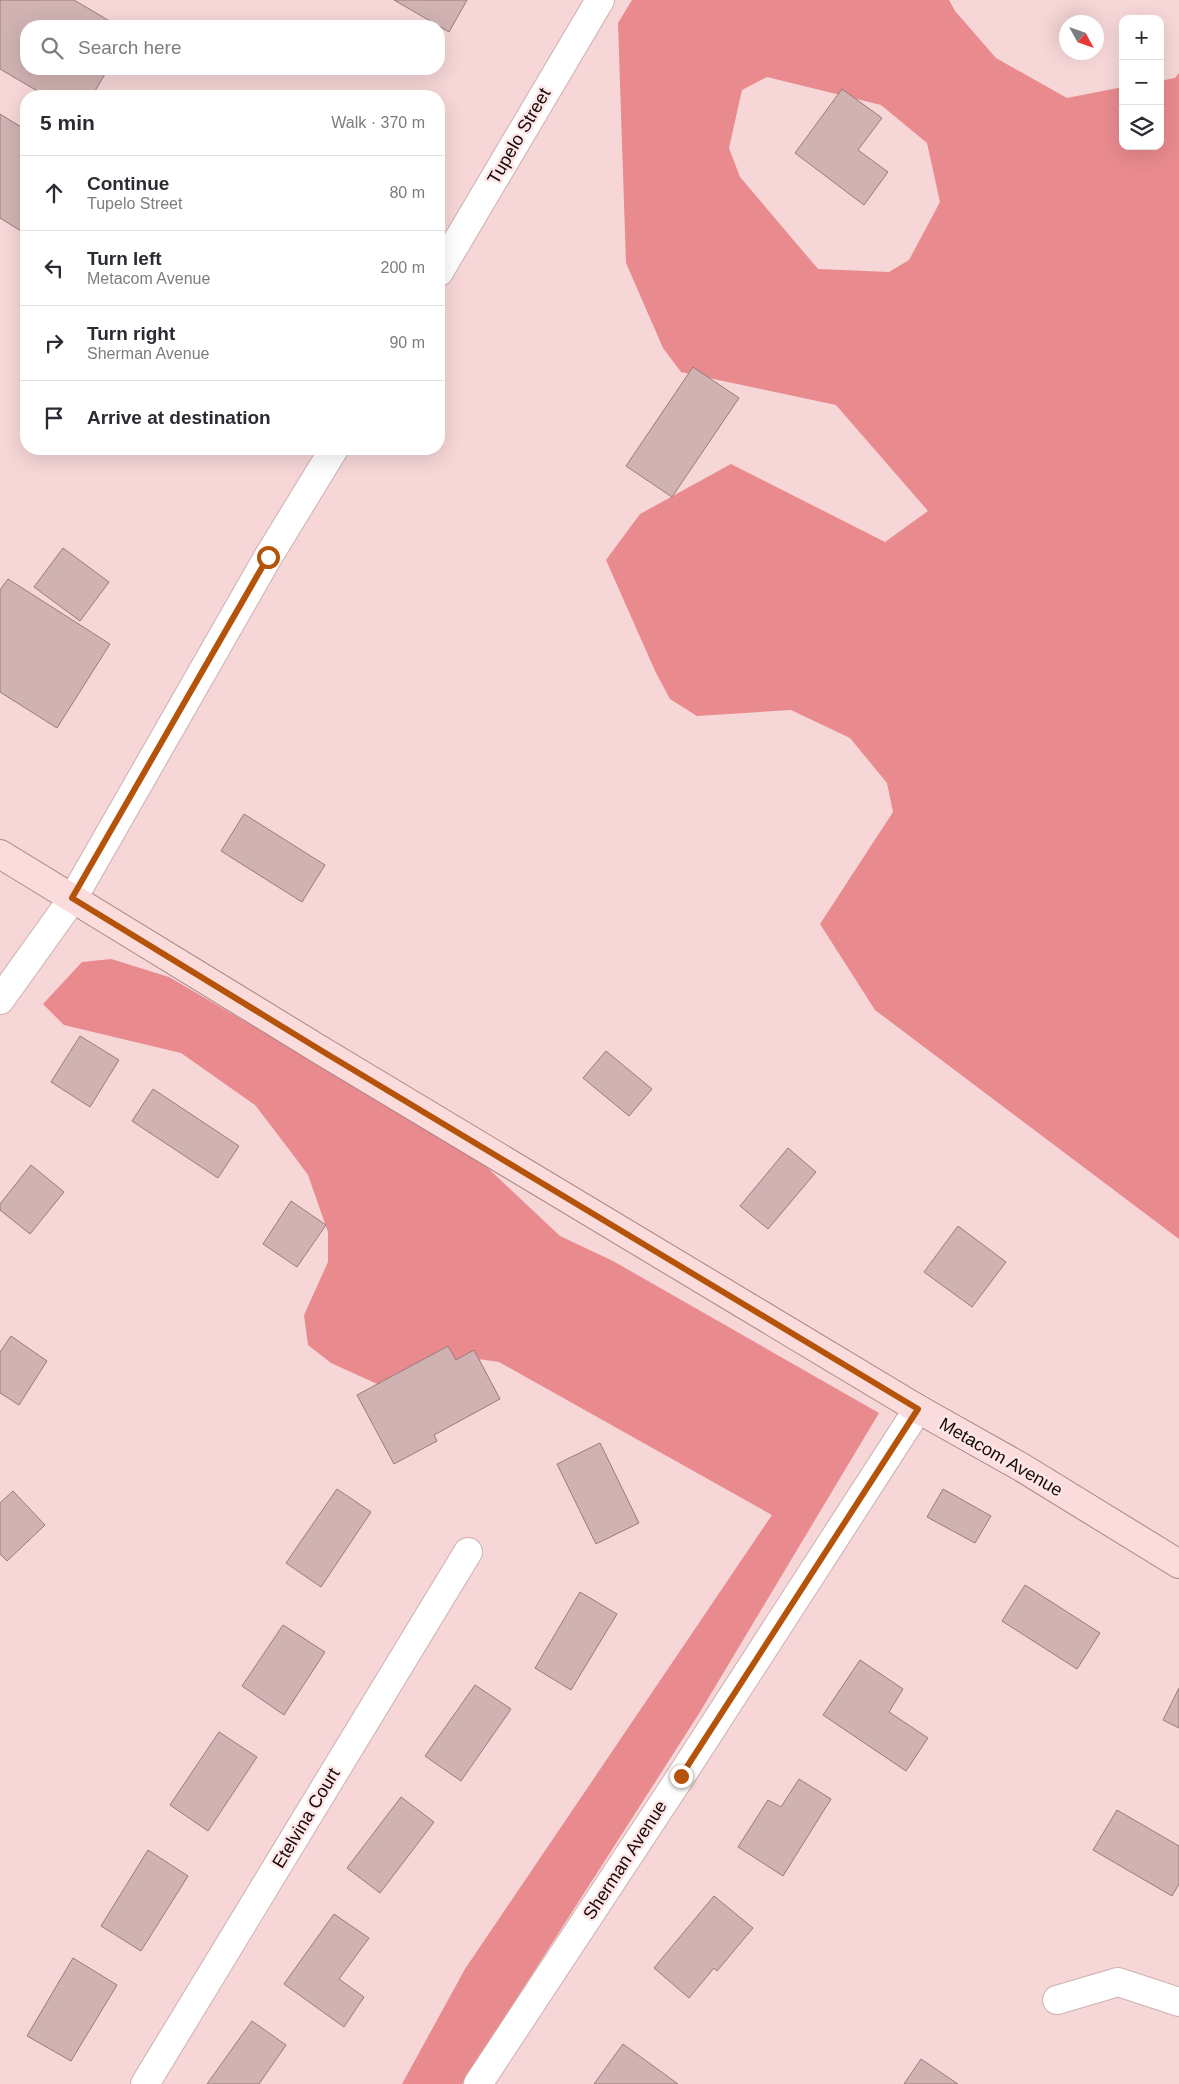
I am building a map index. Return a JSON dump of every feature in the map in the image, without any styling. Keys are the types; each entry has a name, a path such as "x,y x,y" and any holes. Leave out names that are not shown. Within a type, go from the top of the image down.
{"main road":[{"name":"Metacom Avenue","path":"0,854 322,1051 918,1409 1021,1467 1179,1564"}],"street":[{"name":"Tupelo Street","path":"445,262 600,0"},
{"path":"0,1000 72,898 264,565 330,455"},
{"name":"Sherman Avenue","path":"478,2084 681,1776 918,1409"},
{"name":"Etelvina Court","path":"145,2084 468,1552"},
{"path":"1057,2000 1118,1982 1179,2002"}],"shaded area":[{"path":"632,0 949,0 955,11 996,58 1067,98 1119,88 1119,150 1164,150 1164,80 1175,78 1179,73 1179,1239 875,1010 820,924 893,812 887,783 850,738 791,710 697,716 670,699 656,673 606,560 640,514 731,464 885,542 928,511 836,405 681,372 663,348 626,263 618,23","holes":["767,77 881,105 927,143 940,202 909,260 889,272 818,269 740,177 729,148 742,90"]},
{"path":"111,959 169,977 474,1155 560,1236 613,1261 879,1413 700,1712 462,2084 402,2084 465,1969 772,1515 499,1362 471,1358 386,1388 331,1363 308,1345 304,1315 328,1262 328,1232 308,1175 255,1105 181,1053 64,1025 43,1004 82,962"}],"building":[{"path":"0,0 74,0 108,20 20,20 20,75 104,75 96,90 36,90 0,69"},
{"path":"394,0 467,0 449,32 445,30 445,20 428,20"},
{"path":"842,89 882,118 858,150 888,172 864,205 795,153"},
{"path":"0,114 20,126 20,230 0,218"},
{"path":"693,367 739,398 672,497 626,466"},
{"path":"63,548 109,582 80,621 34,587"},
{"path":"8,579 110,644 57,728 0,692 0,590"},
{"path":"244,814 325,865 302,902 221,851"},
{"path":"80,1036 119,1060 90,1107 51,1082"},
{"path":"606,1051 652,1089 629,1116 583,1078"},
{"path":"153,1089 239,1146 218,1178 132,1121"},
{"path":"788,1148 816,1172 768,1229 740,1206"},
{"path":"31,1165 64,1192 30,1234 0,1210 0,1204"},
{"path":"291,1201 326,1225 297,1267 263,1244"},
{"path":"958,1226 1006,1262 972,1307 924,1272"},
{"path":"11,1336 47,1361 19,1405 0,1393 0,1352"},
{"path":"448,1346 456,1360 474,1350 500,1399 434,1435 437,1441 394,1464 357,1395"},
{"path":"600,1443 639,1523 596,1544 557,1464"},
{"path":"337,1489 371,1512 321,1587 286,1563"},
{"path":"943,1489 991,1516 975,1543 927,1517"},
{"path":"13,1491 45,1525 7,1561 0,1554 0,1503"},
{"path":"1025,1585 1100,1633 1077,1669 1002,1621"},
{"path":"580,1592 617,1614 571,1690 535,1668"},
{"path":"283,1625 325,1652 284,1715 242,1686"},
{"path":"860,1660 903,1689 889,1712 928,1738 906,1771 823,1715"},
{"path":"475,1685 511,1709 461,1781 425,1756"},
{"path":"1179,1688 1179,1728 1163,1720"},
{"path":"219,1732 257,1757 208,1831 170,1805"},
{"path":"799,1779 831,1799 783,1876 738,1847 768,1800 781,1807"},
{"path":"401,1797 434,1822 380,1893 347,1868"},
{"path":"1117,1810 1179,1846 1179,1884 1172,1896 1093,1850"},
{"path":"148,1850 188,1876 141,1951 101,1926"},
{"path":"714,1896 753,1928 717,1971 714,1968 689,1998 654,1968"},
{"path":"334,1914 369,1938 339,1979 364,1997 344,2027 284,1984"},
{"path":"73,1958 117,1985 71,2061 27,2036"},
{"path":"252,2021 286,2045 259,2084 207,2084"},
{"path":"623,2044 678,2084 594,2084"},
{"path":"921,2059 958,2084 904,2084"}],"route":[{"path":"268,557 72,898 322,1051 918,1409 681,1776"}]}
